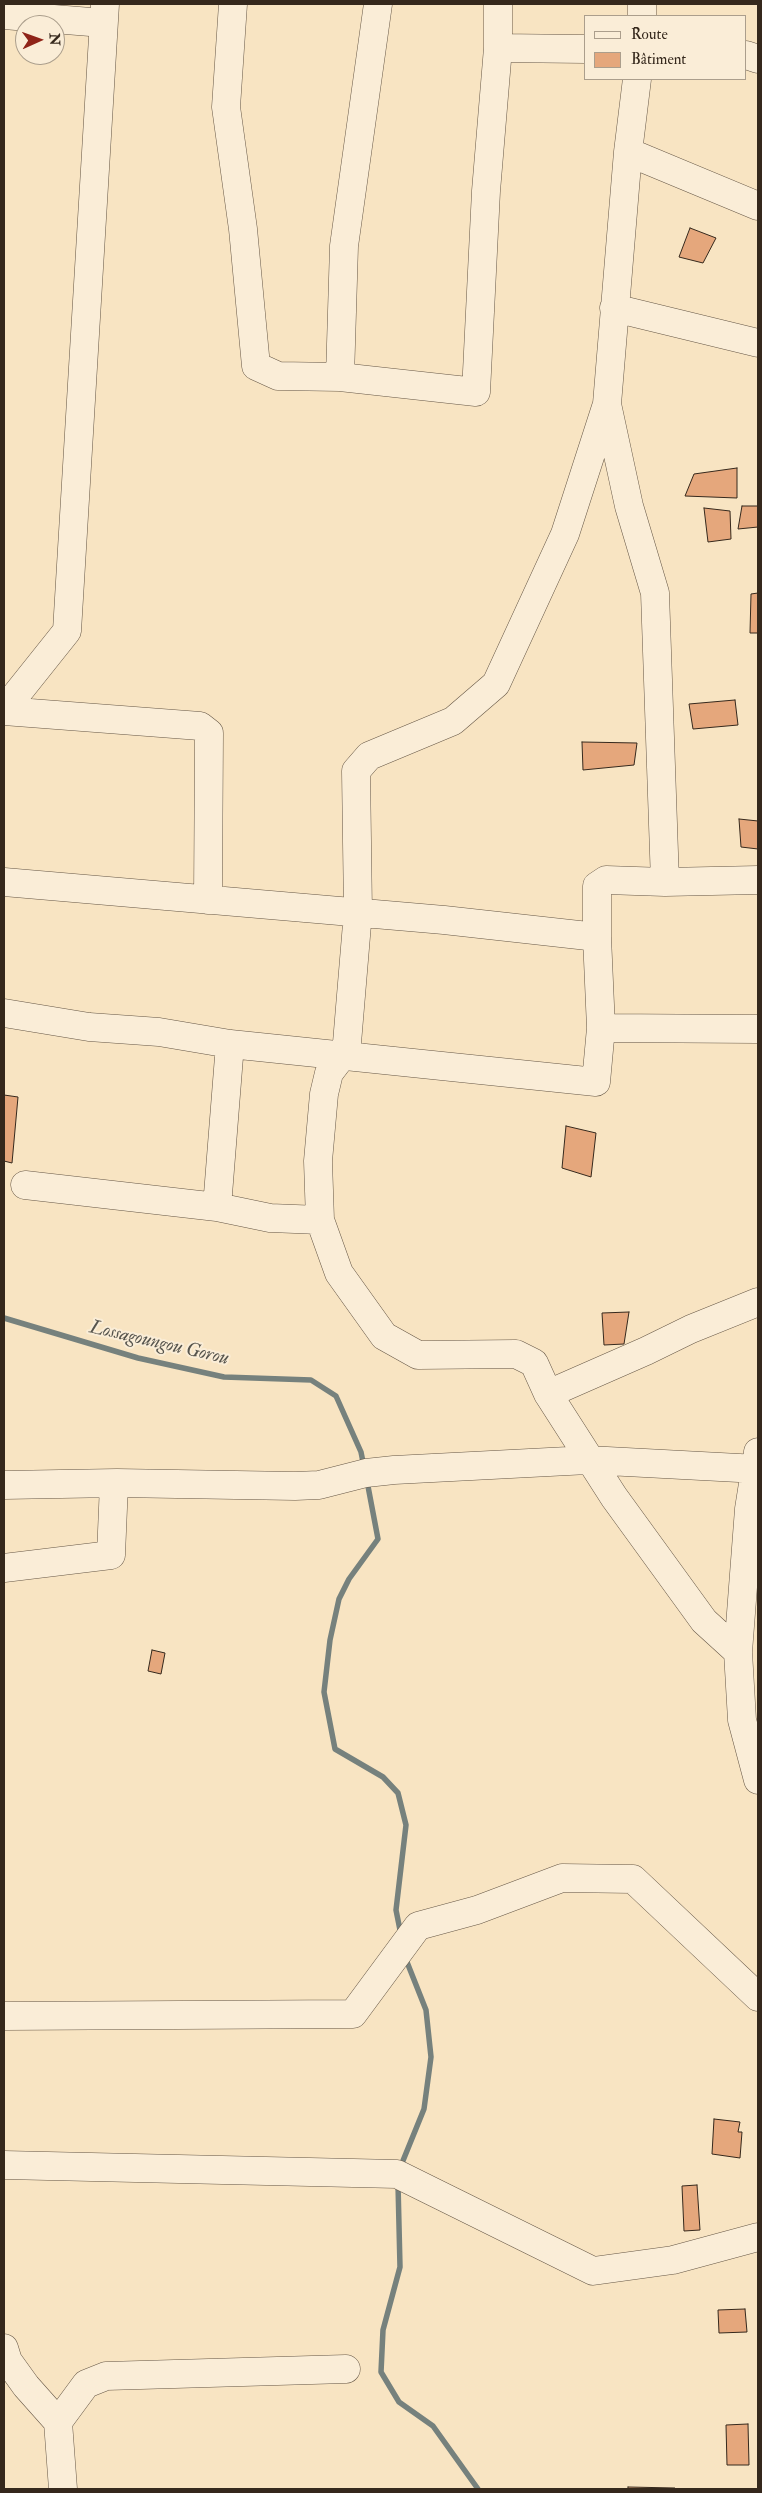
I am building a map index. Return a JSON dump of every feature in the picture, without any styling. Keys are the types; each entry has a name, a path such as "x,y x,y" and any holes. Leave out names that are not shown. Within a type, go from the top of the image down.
{"street":[{"path":"233,4 226,107 243,229 256,366 278,376 340,377 476,392 486,191 498,48 498,4"},
{"path":"340,377 344,246 378,4"},
{"path":"4,15 104,13 67,631 4,710"},
{"path":"498,48 584,49"},
{"path":"637,80 628,152 607,404 565,534 496,684 454,721 369,756 356,771 358,912 347,1043 342,1056 329,1073 324,1094 318,1161 320,1220 339,1273 384,1336 418,1355 516,1354 534,1363 548,1394 588,1460 704,1621 738,1652"},
{"path":"628,152 758,206"},
{"path":"614,308 758,343"},
{"path":"607,404 630,506 655,593 665,882"},
{"path":"4,710 200,726 210,732 208,900"},
{"path":"4,1013 89,1027 159,1032 230,1044 596,1082 601,1028 596,937 597,886 606,880 665,882 758,880"},
{"path":"4,882 358,912 596,937"},
{"path":"601,1028 758,1029"},
{"path":"217,1207 230,1044"},
{"path":"24,1185 217,1207 270,1218 320,1220"},
{"path":"548,1394 691,1329 758,1302"},
{"path":"4,1485 319,1485 366,1473 394,1470 588,1460 757,1463 749,1509 738,1652 742,1720 758,1780"},
{"path":"4,1568 111,1554 114,1484"},
{"path":"4,2016 353,2014 418,1926 477,1910 562,1878 632,1879 758,1997"},
{"path":"4,2165 397,2174 593,2271 674,2260 758,2236"},
{"path":"4,2348 8,2361 26,2386 58,2422 63,2489"},
{"path":"58,2422 86,2384 106,2376 346,2369"}],"building":[{"path":"690,228 716,238 703,263 679,257"},
{"path":"737,468 737,498 685,496 694,474"},
{"path":"742,506 758,506 758,527 738,529"},
{"path":"704,508 730,511 731,539 708,542"},
{"path":"758,593 758,633 750,633 751,594"},
{"path":"735,700 738,725 693,729 689,704"},
{"path":"582,742 637,743 634,765 583,770"},
{"path":"739,819 758,821 758,849 741,847"},
{"path":"4,1095 18,1097 12,1163 4,1161"},
{"path":"566,1126 596,1133 591,1177 562,1168"},
{"path":"629,1312 624,1344 604,1345 602,1313"},
{"path":"152,1650 165,1653 161,1674 148,1671"},
{"path":"714,2119 740,2122 738,2132 742,2132 740,2158 712,2154"},
{"path":"697,2185 700,2230 684,2231 682,2186"},
{"path":"745,2309 747,2332 719,2333 718,2310"},
{"path":"748,2424 749,2465 727,2465 726,2425"},
{"path":"628,2487 675,2488 675,2489 628,2489"}],"waterway":[{"name":"Lossagoungou Gorou","path":"4,1318 138,1358 224,1377 311,1380 336,1396 361,1452 364,1467"},
{"name":"Lossagoungou Gorou","path":"367,1481 378,1539 349,1579 339,1599 330,1640 324,1692 335,1749 383,1777 398,1793 406,1825 396,1910 401,1935"},
{"name":"Lossagoungou Gorou","path":"400,2168 424,2109 431,2057 426,2010 405,1957"},
{"name":"Lossagoungou Gorou","path":"398,2184 400,2267 383,2330 381,2372 399,2402 433,2426 478,2489"}]}
